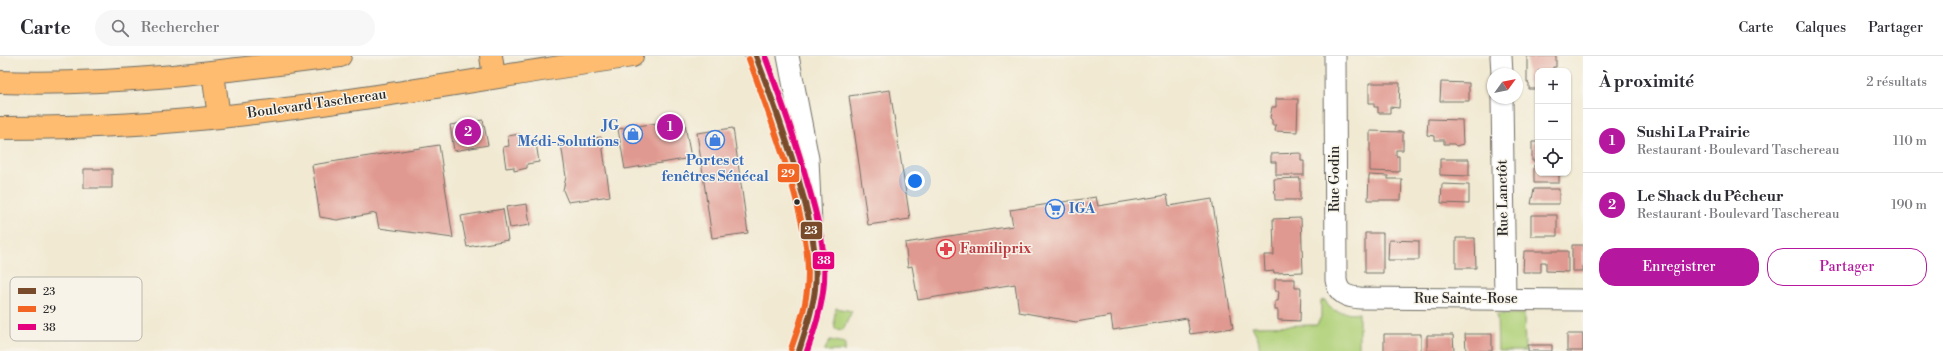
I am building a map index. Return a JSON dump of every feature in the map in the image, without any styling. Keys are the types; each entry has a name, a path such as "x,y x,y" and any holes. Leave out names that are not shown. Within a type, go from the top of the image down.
{"main road":[{"path":"0,82 103,81 213,73 340,56"},
{"path":"490,56 494,77"},
{"name":"Boulevard Taschereau","path":"0,128 159,123 219,117 314,105 632,56"},
{"path":"213,73 219,117"}],"street":[{"path":"756,56 787,138 811,224"},
{"path":"788,56 808,159 811,224 816,269 815,291 809,320 799,351"},
{"name":"Rue Godin","path":"1335,56 1336,280 1339,290 1349,296"},
{"path":"1501,56 1502,68"},
{"name":"Rue Lanctôt","path":"1502,104 1505,299"},
{"name":"Rue Sainte-Rose","path":"1349,296 1583,300"}],"green space":[{"path":"1325,300 1331,308 1339,312 1359,313 1359,351 1260,351 1258,338 1252,326 1317,325 1321,317 1321,301"},
{"path":"836,308 852,311 843,330 835,329 834,319"},
{"path":"1497,314 1524,314 1525,351 1498,351"},
{"path":"830,340 845,343 845,351 824,351"}],"building":[{"path":"1527,56 1556,56 1556,67 1535,68 1535,89 1529,89 1529,83 1527,82"},
{"path":"1441,82 1469,83 1469,101 1440,101"},
{"path":"1369,83 1400,83 1399,108 1390,107 1390,113 1378,113 1378,107 1374,107 1374,103 1369,103"},
{"path":"890,90 910,219 868,225 849,96"},
{"path":"1276,99 1298,99 1297,132 1275,131 1276,125 1272,125 1272,120 1270,118 1272,107 1276,107"},
{"path":"684,119 691,158 625,169 618,129"},
{"path":"1428,119 1462,120 1463,144 1456,146 1454,144 1444,144 1444,140 1435,140 1435,136 1427,135"},
{"path":"483,120 488,145 454,151 450,125"},
{"path":"733,128 748,233 712,238 697,133"},
{"path":"1370,131 1403,132 1403,150 1396,150 1396,156 1399,156 1399,172 1370,171"},
{"path":"520,134 522,146 536,143 539,162 527,164 527,168 514,171 514,167 506,168 503,147 509,146 508,136"},
{"path":"601,137 610,196 568,202 563,190 566,177 561,143"},
{"path":"1532,142 1535,142 1535,161 1532,161"},
{"path":"439,145 453,238 379,228 376,213 337,220 320,217 312,165"},
{"path":"1301,153 1301,161 1304,161 1304,175 1276,175 1276,162 1271,162 1271,154"},
{"path":"1440,159 1469,159 1469,176 1440,175"},
{"path":"1534,165 1535,176 1559,176 1559,183 1534,183"},
{"path":"84,169 112,169 112,188 84,188"},
{"path":"1369,175 1388,176 1388,179 1402,179 1401,200 1368,200"},
{"path":"1300,178 1300,200 1275,200 1274,179"},
{"path":"1442,184 1469,185 1469,204 1441,203"},
{"path":"1534,189 1559,189 1559,204 1531,204"},
{"path":"1167,195 1169,206 1212,199 1233,328 1190,334 1187,318 1113,330 1111,316 1076,322 1019,312 1015,284 918,300 912,266 908,267 905,243 1013,226 1010,210 1096,197 1098,206"},
{"path":"527,204 530,225 510,228 506,207"},
{"path":"503,209 508,240 467,247 461,216"},
{"path":"1531,215 1557,215 1557,236 1531,236"},
{"path":"1301,218 1303,272 1265,272 1264,255 1274,255 1273,219"},
{"path":"1365,233 1383,233 1383,273 1365,273"},
{"path":"1456,238 1475,238 1476,268 1456,268"},
{"path":"1389,240 1419,241 1419,260 1388,260"},
{"path":"1572,245 1583,245 1583,271 1572,271"},
{"path":"1524,251 1568,251 1568,272 1546,271 1546,262 1541,262 1541,272 1523,272"},
{"path":"1275,279 1295,279 1295,288 1301,288 1300,321 1278,320 1278,310 1275,310 1275,301 1278,301 1279,291 1275,291"},
{"path":"1384,334 1421,334 1421,351 1384,351"},
{"path":"1465,334 1492,334 1492,351 1466,351"},
{"path":"1567,334 1583,334 1583,351 1567,351"},
{"path":"1427,335 1453,335 1454,351 1427,351"},
{"path":"1528,345 1552,345 1552,351 1528,351"}],"transit line":[{"name":"23","path":"756,56 780,120 804,198 814,250 816,276 814,297 811,313 799,351"},
{"name":"38","path":"765,56 788,120 812,198 823,251 823,292 807,351"},
{"name":"29","path":"749,59 793,188 800,213 807,251 808,277 806,297 799,327 791,349"}],"place":[{"name":"Sushi La Prairie","path":"670,127"},
{"name":"Le Shack du Pêcheur","path":"468,132"},
{"name":"JG Médi-Solutions","path":"633,134"},
{"name":"Portes et fenêtres Sénécal","path":"715,140"},
{"name":"IGA","path":"1055,209"},
{"name":"Familiprix","path":"946,249"}]}
